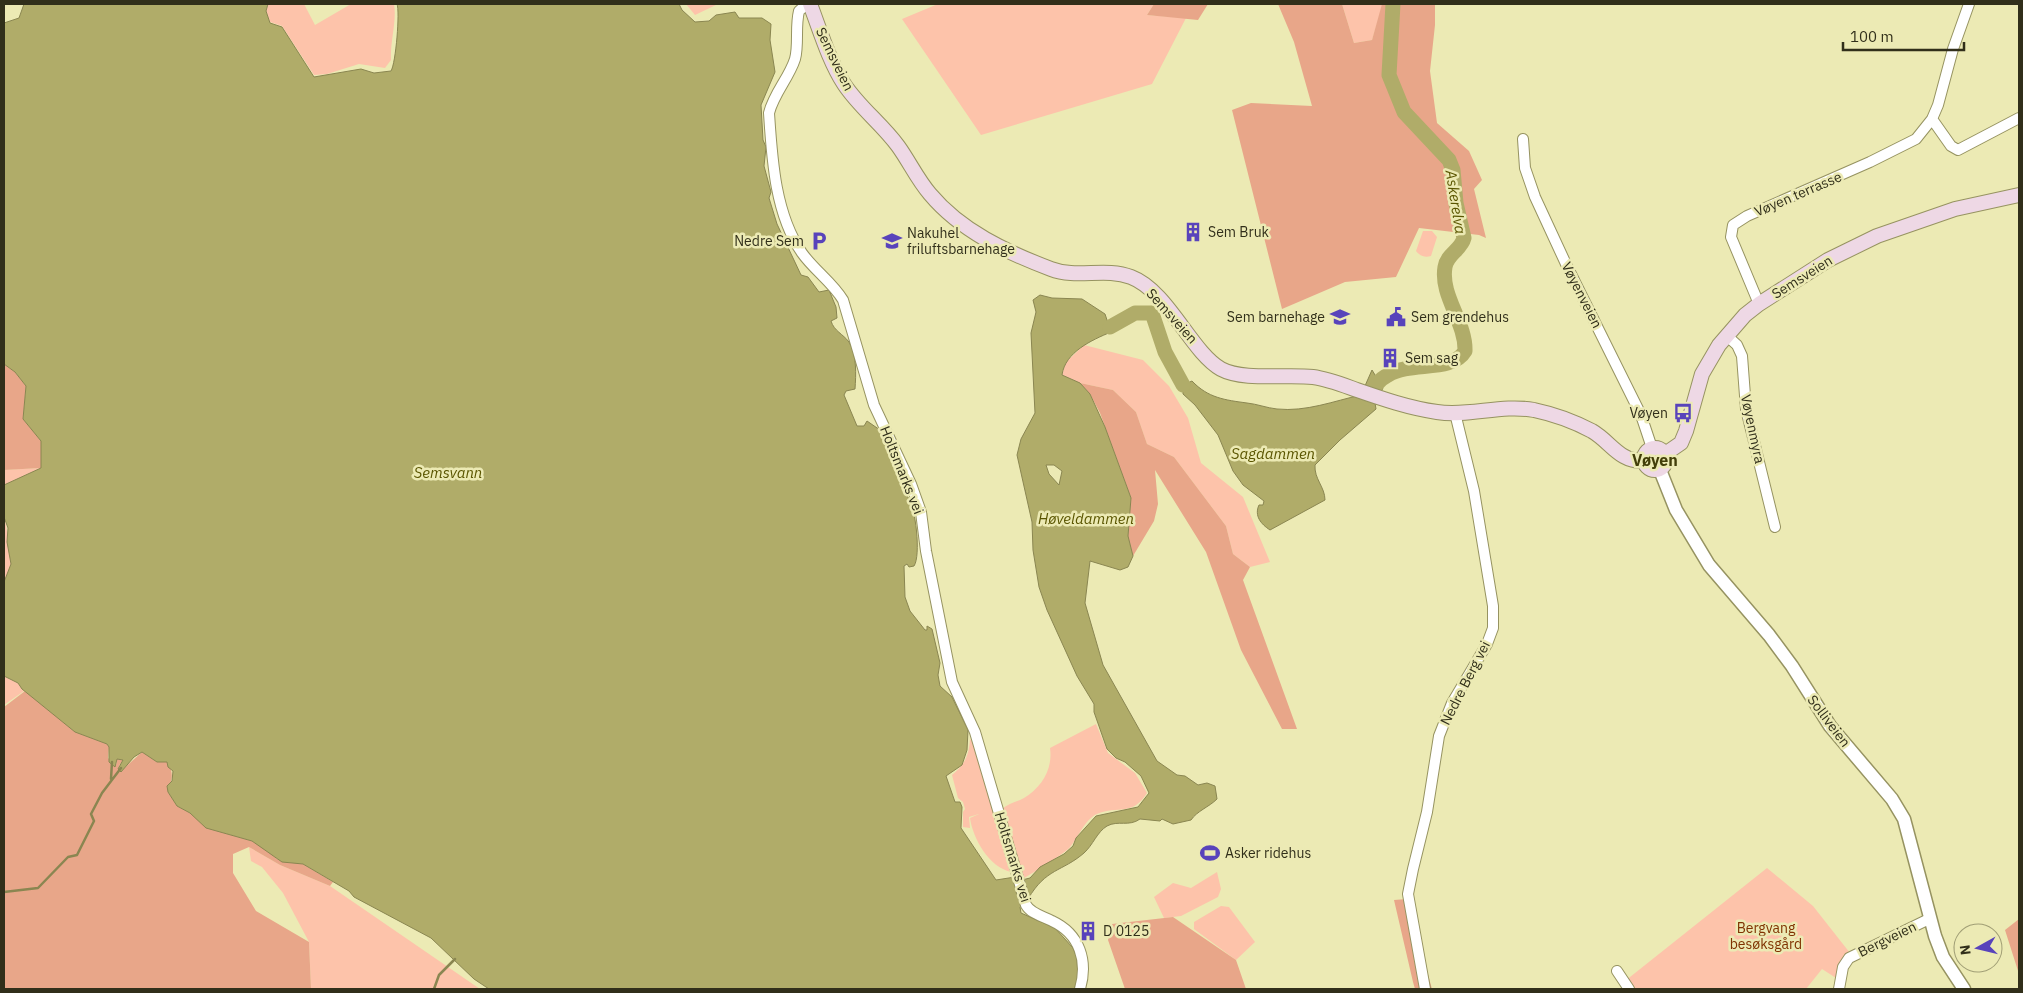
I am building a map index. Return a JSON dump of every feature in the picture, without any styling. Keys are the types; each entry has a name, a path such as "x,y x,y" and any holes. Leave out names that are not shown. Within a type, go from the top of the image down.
{"main road":[{"name":"Semsveien","path":"808,4 842,82 854,98 880,124 900,148 928,192 955,220 985,239 1054,270 1069,274 1110,272 1135,278 1177,318 1202,350 1221,369 1242,374 1317,378 1432,412 1455,413"},
{"name":"Semsveien","path":"1659,451 1681,443 1702,374 1726,335 1759,304 1828,260 1877,236 1948,210 2019,195"},
{"path":"1455,413 1501,408 1536,411 1595,433 1620,456 1630,460 1644,460"},
{"path":"1659,451 1665,465 1660,470 1649,469 1644,460 1645,454 1659,451"}],"street":[{"name":"Holtsmarks vei","path":"808,4 798,11 796,56 792,68 772,101 769,112 783,198 781,206 793,238 811,265 826,273 842,300 874,405 911,484 921,512 926,550 952,682 975,732 1026,905 1033,912 1058,924 1076,939 1082,957 1084,973 1080,989"},
{"name":"Vøyen terrasse","path":"1759,304 1731,237 1733,225 1747,216 1904,147 1920,135 1932,119 1969,4"},
{"path":"1932,119 1951,146 1958,150 2019,118"},
{"name":"Vøyenveien","path":"1522,139 1525,168 1535,197 1566,264 1659,451"},
{"name":"Vøyenmyra","path":"1726,335 1737,345 1742,356 1746,409 1775,527"},
{"name":"Nedre Berg vei","path":"1425,989 1408,894 1427,812 1439,736 1452,703 1487,644 1493,628 1493,606 1474,491 1455,413"},
{"name":"Solliveien","path":"1660,470 1676,510 1709,565 1769,635 1792,666 1830,726 1892,799 1904,819 1929,919 1943,957 1964,989"},
{"name":"Bergveien","path":"1840,989 1843,967 1849,958 1929,919"},
{"path":"1617,971 1629,989"}],"green space":[{"path":"268,4 304,4 315,25 351,4 394,4 395,17 391,60 385,68 359,64 327,74 314,75 282,26 270,22 266,11"},
{"path":"686,4 718,4 695,15"},
{"path":"938,4 1154,4 1147,15 1186,18 1152,84 981,135 902,19"},
{"path":"1342,4 1383,4 1372,40 1354,43"},
{"path":"1423,231 1432,231 1437,237 1431,256 1427,257 1416,251"},
{"path":"1084,345 1143,360 1169,386 1188,418 1201,463 1243,497 1270,562 1250,567 1233,554 1226,526 1174,457 1147,444 1136,412 1113,390 1080,383 1062,375 1065,363"},
{"path":"41,468 9,483 4,485 4,470"},
{"path":"4,517 9,541 11,567 4,582"},
{"path":"4,676 18,683 24,691 4,705"},
{"path":"1096,724 1108,753 1135,773 1147,793 1136,805 1130,808 1105,811 1093,816 1067,850 1022,879 1002,809 1030,794 1041,783 1050,763 1050,748"},
{"path":"970,739 975,745 1011,872 1003,869 989,858 978,843 970,818 979,814 969,817 970,828 963,827 963,812 965,809 963,802 958,798 952,775 966,759"},
{"path":"249,847 280,865 330,886 480,989 311,989 309,942 283,893 262,867 251,861"},
{"name":"Bergvang besøksgård","path":"1767,868 1813,906 1850,953 1836,978 1822,969 1806,989 1630,989 1625,981"},
{"path":"1217,872 1221,889 1218,897 1181,916 1164,918 1154,897 1173,883 1191,888"},
{"path":"1221,906 1229,907 1255,942 1236,960 1194,929 1194,922"}],"shaded area":[{"path":"1154,4 1208,4 1198,20 1147,15"},
{"path":"1278,4 1342,4 1354,43 1372,40 1382,4 1435,4 1435,25 1430,71 1437,123 1469,151 1482,180 1474,189 1486,238 1479,235 1419,228 1396,277 1345,282 1282,309 1232,110 1251,103 1312,106 1294,42"},
{"path":"4,364 15,372 26,386 23,419 41,441 41,468 4,470"},
{"path":"1080,383 1113,390 1136,412 1147,444 1174,457 1226,526 1233,554 1250,567 1243,580 1297,729 1282,729 1241,650 1206,552 1155,470 1158,504 1154,521 1133,556 1128,536 1131,498 1100,413 1090,394"},
{"path":"25,691 75,732 107,744 109,747 108,758 116,765 117,759 123,760 119,766 121,771 142,752 157,762 168,762 172,777 168,792 177,806 190,813 207,828 252,841 265,848 277,859 303,864 333,882 330,886 280,865 249,847 233,854 233,873 256,911 309,942 311,989 4,989 4,707"},
{"path":"1407,899 1432,989 1415,989 1413,982 1394,900"},
{"path":"1173,917 1236,960 1246,989 1125,989 1108,940 1112,924"},
{"path":"2019,919 2019,974 2005,930"}],"water":[{"name":"Semsvann","path":"24,4 268,4 266,11 270,23 282,27 314,77 361,69 374,73 391,71 397,37 397,4 679,4 682,10 695,22 709,21 716,15 735,12 739,18 762,18 771,24 770,40 775,72 761,105 763,140 766,147 764,166 771,192 769,198 777,224 801,275 808,277 819,292 829,290 836,307 837,318 831,321 834,327 849,342 855,359 855,389 846,391 844,395 857,426 864,426 867,421 880,430 913,510 917,552 914,566 909,567 907,564 904,566 905,597 910,611 925,630 927,630 927,626 932,629 940,663 938,675 940,686 952,697 968,730 967,750 962,765 946,776 955,802 960,802 962,807 961,828 996,880 1015,877 1019,890 1016,892 1017,894 1020,893 1024,905 1020,907 1021,913 1055,928 1073,948 1077,958 1078,979 1074,989 489,989 474,979 431,938 354,897 349,891 303,864 282,862 252,841 206,828 190,813 177,806 168,792 167,786 172,781 173,771 168,767 167,762 157,762 142,752 134,757 121,772 118,769 123,760 117,759 115,767 109,762 109,747 107,744 75,732 22,689 18,683 4,676 4,582 11,564 7,542 8,528 4,517 4,485 41,468 41,441 23,419 26,386 15,372 4,364 4,23 19,18"},
{"name":"Høveldammen","path":"1040,295 1052,298 1082,299 1105,314 1111,332 1088,343 1074,353 1064,367 1062,375 1080,383 1090,394 1105,427 1131,498 1128,536 1133,556 1128,567 1120,570 1090,561 1085,603 1103,665 1157,761 1177,775 1185,776 1198,785 1207,783 1215,786 1217,799 1196,814 1191,820 1173,824 1162,819 1160,821 1140,819 1132,823 1111,824 1107,826 1084,853 1041,881 1028,899 1022,880 1030,878 1040,867 1064,854 1073,846 1076,838 1096,816 1138,807 1149,793 1141,776 1107,749 1094,712 1094,704 1077,676 1047,610 1039,587 1033,550 1032,522 1017,455 1021,439 1035,413 1031,333 1036,312 1033,300","holes":["1046,465 1054,465 1062,471 1059,485 1049,474"]},
{"name":"Sagdammen","path":"1372,370 1383,388 1375,403 1376,409 1340,440 1315,465 1316,475 1325,495 1325,500 1270,530 1261,522 1257,513 1259,505 1263,505 1264,501 1243,485 1233,471 1218,435 1195,405 1183,394 1183,385 1192,381 1211,395 1224,399 1277,409 1299,409 1361,395"}],"waterway":[{"name":"Askerelva","path":"1367,398 1379,382 1388,375 1408,368 1441,365 1451,362 1459,358 1465,351 1462,330 1449,299 1444,278 1446,263 1464,238 1456,203 1453,170 1449,160 1404,112 1389,75 1393,4"},
{"name":"Askerelva","path":"1110,327 1135,313 1152,313 1165,352 1183,385"},
{"path":"111,779 112,762"},
{"path":"4,892 38,888 68,857 77,855 94,821 91,814 102,793 121,768"},
{"path":"434,989 439,975 455,959"}],"place":[{"name":"Sem Bruk","path":"1193,232"},
{"name":"Nedre Sem","path":"819,241"},
{"name":"Nakuhel friluftsbarnehage","path":"892,241"},
{"name":"Sem barnehage","path":"1340,317"},
{"name":"Sem grendehus","path":"1396,317"},
{"name":"Sem sag","path":"1390,358"},
{"name":"Vøyen","path":"1683,413"},
{"name":"Asker ridehus","path":"1210,853"},
{"name":"D 0125","path":"1088,931"}],"district":[{"name":"Vøyen","path":"1655,460"}]}
